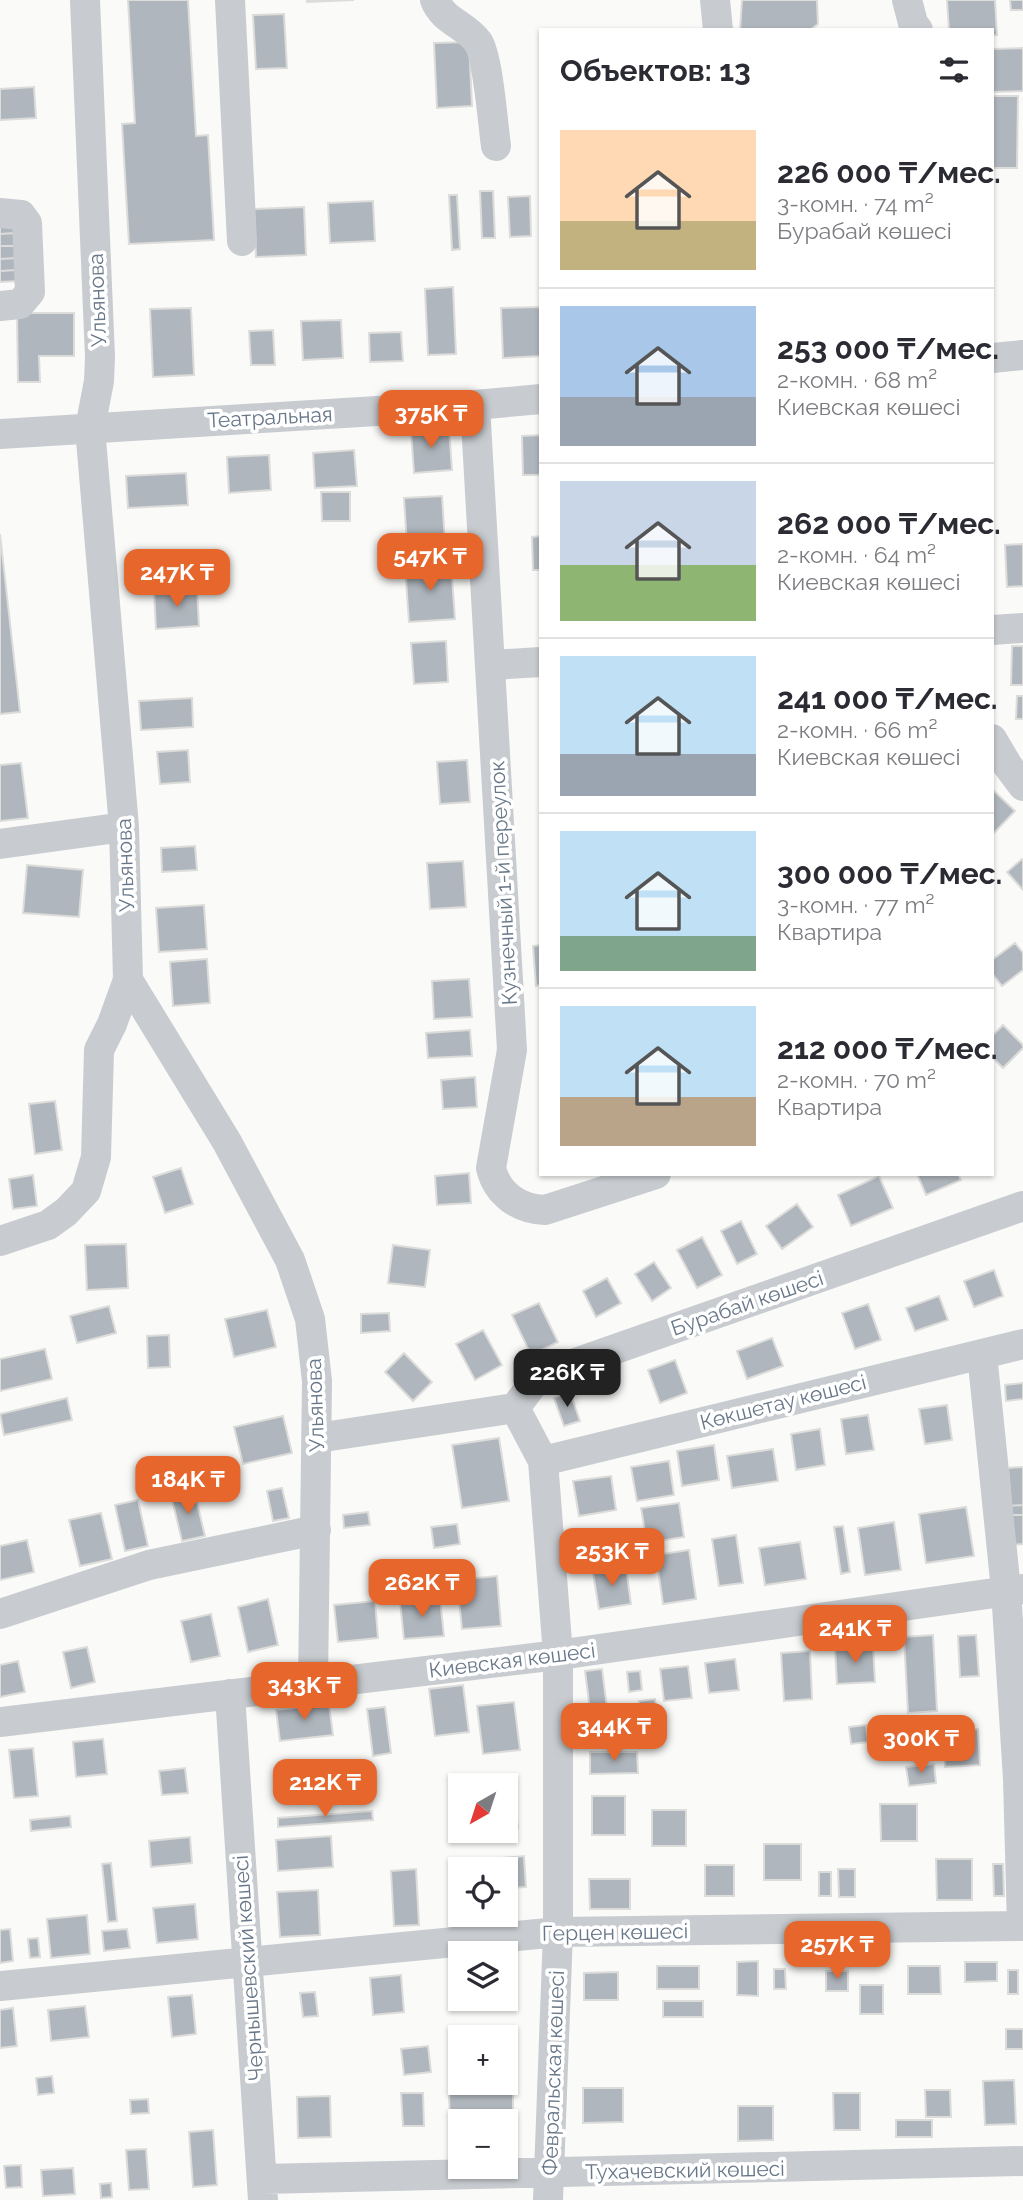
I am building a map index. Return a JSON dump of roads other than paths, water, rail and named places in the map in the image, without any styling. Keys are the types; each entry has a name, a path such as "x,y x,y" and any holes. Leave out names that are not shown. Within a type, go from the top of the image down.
{"street":[{"name":"Ульянова","path":"85,0 100,357 99,381 90,428 124,827 128,980 228,1142 290,1260 310,1319 317,1381 313,1684"},
{"path":"230,0 242,241"},
{"path":"435,0 442,13 470,34 483,51 496,146"},
{"path":"715,0 718,28"},
{"path":"907,0 917,28"},
{"path":"0,214 21,215 27,223 30,292 20,304 0,306"},
{"path":"994,358 1023,355"},
{"name":"Театральная","path":"0,435 539,399"},
{"name":"Кузнечный 1-й переулок","path":"475,405 512,1051 491,1168 493,1180 509,1199 531,1209 545,1210 650,1176"},
{"path":"994,630 1023,628"},
{"path":"491,665 539,662"},
{"path":"994,742 1023,786"},
{"path":"0,844 124,827"},
{"path":"0,1241 48,1225 66,1212 86,1191 96,1157 99,1049 112,1024 128,980"},
{"name":"Бурабай көшесі","path":"515,1408 532,1385 551,1372 1023,1206"},
{"name":"Көкшетау көшесі","path":"543,1461 1023,1344"},
{"path":"982,1353 1014,1590 1023,1926"},
{"path":"317,1438 515,1408"},
{"name":"Февральская көшесі","path":"515,1408 543,1461 558,1655 558,1932 548,2186"},
{"path":"0,1614 149,1564 316,1530"},
{"name":"Киевская көшесі","path":"0,1722 558,1655 1014,1590"},
{"name":"Чернышевский көшесі","path":"230,1694 262,2189"},
{"name":"Герцен көшесі","path":"0,1986 558,1932 1023,1926"},
{"name":"Тухачевский көшесі","path":"262,2189 548,2186 1023,2161"}]}
